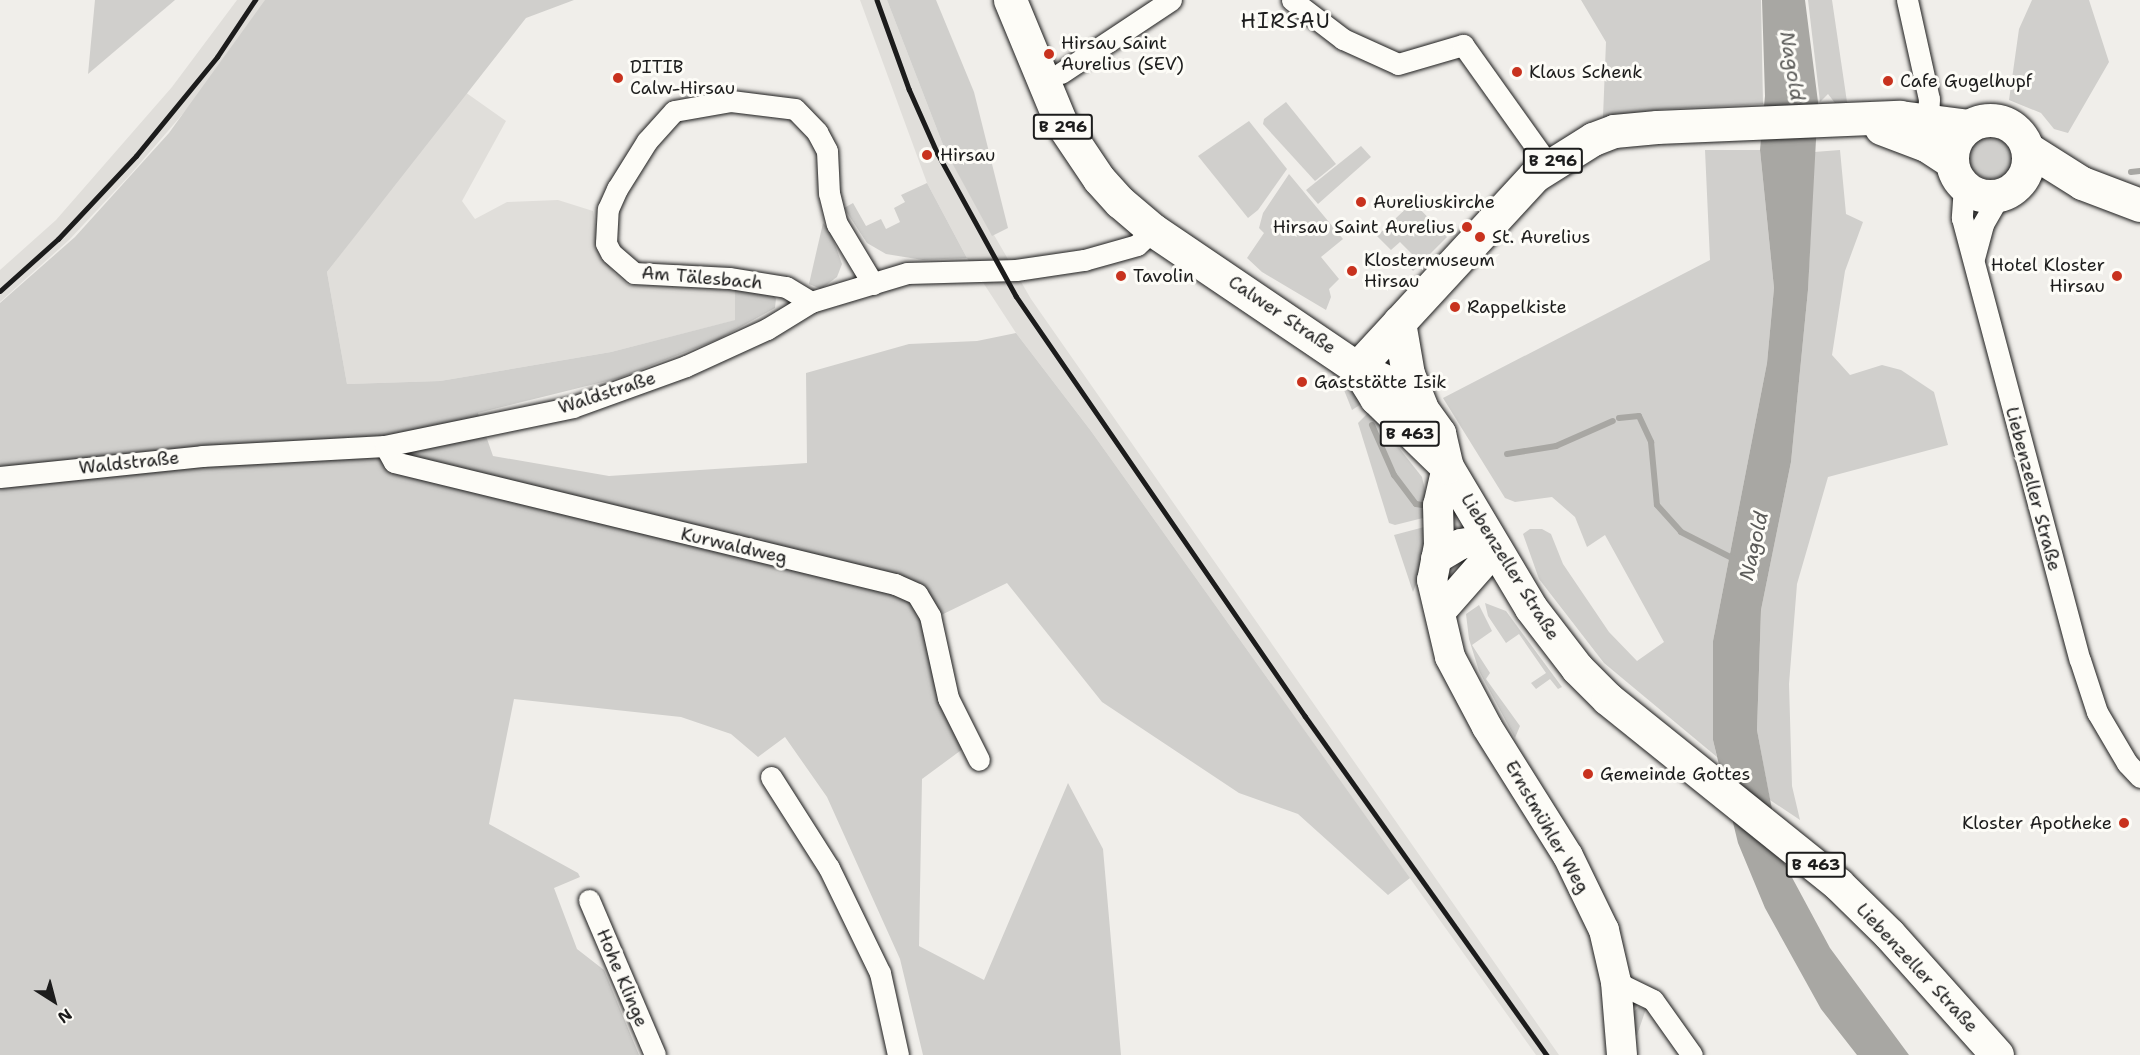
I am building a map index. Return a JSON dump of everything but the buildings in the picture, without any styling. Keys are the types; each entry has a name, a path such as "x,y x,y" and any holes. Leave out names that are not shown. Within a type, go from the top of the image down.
{"main road":[{"name":"Calwer Straße","path":"1010,0 1066,131 1099,179 1153,230 1357,368"},
{"name":"B 296","path":"1943,154 1969,126 1989,120 2010,124 2028,149 2082,183 2140,206"},
{"name":"B 296","path":"1357,368 1548,164 1614,130 1669,126 1850,121 1943,154 1980,195 2082,183"},
{"path":"2008,191 2027,170 2028,149"},
{"path":"1399,322 1408,374 1421,408"},
{"name":"Liebenzeller Straße","path":"1357,368 1392,384 1421,408 1439,433 1447,467"},
{"name":"Liebenzeller Straße","path":"1357,368 1376,398 1447,467 1531,608 1577,668 1608,699 1838,884 1941,992 1997,1055"},
{"name":"Ernstmühler Weg","path":"1447,467 1438,505 1436,559 1432,580 1442,610 1443,633 1462,685 1568,856 1604,930 1616,982 1622,1055"},
{"path":"1436,559 1461,544 1490,539 1485,561 1442,610"}],"street":[{"path":"1061,73 1171,0"},
{"path":"1292,0 1343,39 1398,64 1463,45 1548,164"},
{"name":"Liebenzeller Straße","path":"1907,0 1943,154 1974,259 2080,660 2097,712 2127,763 2140,777"},
{"name":"Am Tälesbach","path":"811,302 786,287 729,278 634,273 611,253 606,243 608,209 617,189 647,141 674,111 731,101 795,109 817,132 827,151 829,193 837,224 873,284"},
{"name":"Liebenzeller Straße","path":"1974,259 1983,224 2008,191"},
{"name":"Waldstraße","path":"0,477 202,456 385,446 573,407 635,387 767,329 811,302 907,273 1016,270 1084,260 1137,245 1153,230"},
{"name":"Kurwaldweg","path":"385,446 394,462 895,584 917,594 930,616 948,698 979,760"},
{"path":"771,777 829,868 880,973 898,1055"},
{"name":"Hohe Klinge","path":"590,900 655,1055"},
{"path":"1616,982 1653,1000 1692,1055"}],"shaded area":[{"path":"95,0 175,0 88,74"},
{"path":"237,0 266,0 193,102 129,176 69,240 0,302 0,270 56,220 172,87"},
{"path":"265,0 574,0 526,18 327,272 347,384 440,381 611,352 735,320 735,288 769,292 776,298 775,308 719,339 619,378 478,413 493,456 609,476 807,463 806,373 909,344 977,341 1016,333 1091,431 1410,878 1388,895 1298,814 1239,793 1102,702 1007,583 935,618 953,701 979,737 922,779 919,946 984,980 1068,783 1103,849 1121,1055 923,1055 900,959 827,797 785,737 758,757 731,734 681,717 514,699 489,824 578,873 580,877 554,888 577,949 604,970 639,1055 0,1055 0,303 75,237 169,133"},
{"path":"860,0 887,0 945,150 1031,299 1559,1055 1536,1055 1091,431 1016,333 967,258 927,183"},
{"path":"887,0 936,0 974,92 1008,228 992,236 945,150"},
{"path":"1581,0 1761,0 1763,104 1665,109 1603,117 1606,42"},
{"path":"1808,0 1832,0 1847,102 1835,103 1828,94 1820,102"},
{"path":"2032,0 2089,0 2109,62 2068,133 2054,129 2041,113 2009,100 2019,29"},
{"path":"465,92 506,121 462,201 475,219 507,202 558,200 593,211 600,251 614,273 628,285 735,288 736,320 611,352 440,381 347,384 327,272"},
{"path":"1286,102 1336,164 1315,181 1263,124 1264,119"},
{"path":"1249,121 1287,169 1258,210 1248,218 1198,156"},
{"path":"1991,133 2007,140 2014,156 2007,172 1991,179 1975,172 1968,156 1975,140"},
{"path":"1361,146 1371,157 1318,204 1306,190"},
{"path":"1705,150 1760,150 1774,288 1767,363 1713,641 1713,740 1717,757 1604,663 1539,579 1523,534 1530,529 1542,529 1551,534 1563,564 1609,632 1637,661 1664,642 1605,535 1587,547 1575,517 1552,497 1515,502 1505,498 1443,398 1710,260"},
{"path":"1840,150 1846,214 1863,222 1845,271 1832,355 1850,375 1882,365 1901,370 1934,392 1948,445 1828,477 1797,584 1789,684 1792,786 1800,820 1770,800 1757,730 1761,610 1791,462 1808,290 1814,152"},
{"path":"1289,174 1343,239 1321,257 1339,279 1329,289 1331,297 1326,310 1262,272 1247,258 1264,233 1259,228 1263,213"},
{"path":"927,183 967,258 923,260 886,254 867,243 844,208 853,203 866,226 881,219 886,229 900,222 894,208 905,202 901,195"},
{"path":"1413,202 1447,237 1413,271 1405,261 1412,254 1400,242 1391,250 1377,236"},
{"path":"823,223 830,231 842,264 837,277 821,289 809,284"},
{"path":"1325,364 1347,380 1363,403 1352,410 1344,390"},
{"path":"1370,411 1422,477 1431,516 1395,525 1389,523 1358,423"},
{"path":"1428,526 1430,548 1413,592 1394,535"},
{"path":"1485,603 1506,611 1562,687 1558,689 1550,679 1536,689 1531,683 1546,673 1519,634 1506,643 1488,616"},
{"path":"1479,605 1492,631 1472,645 1490,673 1486,679 1520,726 1515,738 1479,671 1469,639 1466,614"},
{"path":"1639,1007 1646,1009 1637,1035 1633,1036 1633,1012"}],"water":[{"name":"Nagold","path":"1762,0 1805,0 1818,102 1808,290 1791,462 1761,610 1757,730 1781,857 1830,948 1909,1055 1857,1055 1821,1009 1765,908 1738,843 1713,740 1713,641 1767,363 1774,288 1760,150 1765,96"}],"waterway":[{"path":"2131,172 2140,171"},
{"name":"Nagold","path":"1619,418 1639,416 1651,442 1657,505 1681,532 1734,559"},
{"path":"1507,454 1556,446 1613,421"},
{"path":"1372,425 1394,475 1416,504 1422,505"}],"railway":[{"path":"0,291 58,239 136,156 217,57 255,0"},
{"path":"877,0 909,89 938,154 1016,296 1305,716 1547,1055"}],"place":[{"name":"Hirsau Saint Aurelius (SEV)","path":"1049,54"},
{"name":"Klaus Schenk","path":"1517,72"},
{"name":"DITIB Calw-Hirsau","path":"618,78"},
{"name":"Cafe Gugelhupf","path":"1888,81"},
{"name":"Hirsau","path":"927,155"},
{"name":"Aureliuskirche","path":"1361,202"},
{"name":"Hirsau Saint Aurelius","path":"1467,227"},
{"name":"St. Aurelius","path":"1480,237"},
{"name":"Klostermuseum Hirsau","path":"1352,271"},
{"name":"Tavolin","path":"1121,276"},
{"name":"Hotel Kloster Hirsau","path":"2117,276"},
{"name":"Rappelkiste","path":"1455,307"},
{"name":"Gaststätte Isik","path":"1302,382"},
{"name":"Gemeinde Gottes","path":"1588,774"},
{"name":"Kloster Apotheke","path":"2124,823"}],"district":[{"name":"HIRSAU","path":"1286,21"}]}
